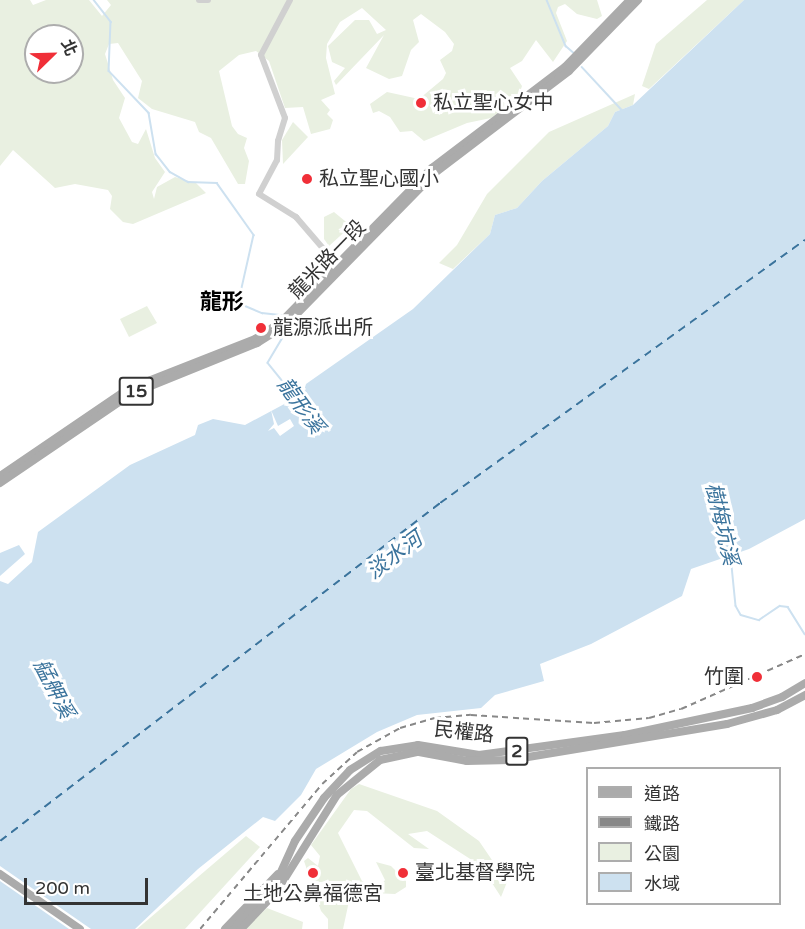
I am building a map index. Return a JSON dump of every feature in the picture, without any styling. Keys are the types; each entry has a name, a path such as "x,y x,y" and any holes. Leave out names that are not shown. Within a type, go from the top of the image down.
{"main road":[{"name":"龍米路一段","path":"0,483 131,394 275,330 340,268 434,170 566,67 630,0"},
{"name":"龍米路一段","path":"434,170 569,71 638,0"},
{"name":"龍米路一段","path":"0,476 134,386 275,330"},
{"name":"民權路","path":"229,927 279,873 324,798 350,770 381,751 418,745 479,755 625,735 752,708 775,701 805,683"},
{"name":"民權路","path":"242,929 277,891 337,795 380,760 419,752 467,762 510,760 727,724 777,710 805,695"},
{"path":"0,874 80,929"}],"street":[{"path":"200,0 208,0"},
{"path":"290,0 261,55 285,118 278,141 277,159 259,194 296,217 340,268"}],"green space":[{"path":"0,0 30,0 33,5 46,0 89,0 102,16 111,5 107,0 597,0 602,16 597,19 577,14 565,4 558,7 556,13 567,41 553,62 536,40 522,61 510,68 522,86 518,98 491,118 467,123 424,141 412,131 400,132 390,117 379,111 373,113 370,104 387,92 419,99 443,79 446,73 440,60 452,51 454,44 445,32 421,14 413,20 419,42 411,50 402,76 389,79 366,68 384,35 336,85 334,81 345,68 332,62 328,46 355,20 369,20 377,34 386,30 362,8 340,22 327,44 326,58 335,94 321,100 330,110 327,114 333,120 330,129 311,134 303,107 285,108 269,61 256,51 239,55 219,71 232,126 238,134 247,138 244,148 249,161 245,184 238,184 211,138 199,132 195,122 152,109 138,98 142,81 118,43 109,44 105,54 113,80 125,98 119,118 132,142 138,144 146,129 155,158 165,172 152,192 154,199 157,187 175,177 196,183 206,193 133,224 123,222 110,209 112,196 108,190 75,184 55,188 13,150 0,166"},
{"path":"707,0 744,0 649,89 642,86 656,44"},
{"path":"635,94 633,105 615,112 608,126 542,181 517,208 495,215 490,234 453,269 439,263 457,245 487,194 549,132"},
{"path":"293,122 308,137 283,164 282,140"},
{"path":"334,212 351,226 329,246 324,239 324,217"},
{"path":"227,291 233,294 236,300 233,306 227,309 221,306 218,300 221,294"},
{"path":"147,306 157,323 129,337 120,319"},
{"path":"359,784 437,811 479,841 507,882 501,897 481,866 427,831 408,834 429,849 414,848 367,811 354,810 338,833 362,881 378,889 385,880 376,862 391,866 406,881 406,887 395,894 351,892 343,929 328,929 328,919 321,911 304,861 308,858 318,866 320,856 311,845 351,789"},
{"path":"246,836 260,847 185,929 137,929"},
{"path":"267,908 303,922 302,929 244,929"}],"water":[{"path":"744,0 805,0 805,519 749,549 691,569 682,596 591,644 540,664 544,681 495,695 481,708 417,715 377,732 316,769 301,795 275,821 263,817 198,869 135,929 0,929 0,581 8,584 32,562 38,532 130,465 195,435 198,425 213,419 245,425 303,394 306,384 413,309 490,234 495,215 517,208 542,181 608,126 615,112 633,105"},
{"path":"19,545 25,554 0,576 0,553"}],"pier":[{"path":"271,410 278,426 290,419 294,426 280,436 274,428 268,431 274,424"},
{"path":"0,866 91,929 69,929 0,881"}],"waterway":[{"name":"龍形溪","path":"94,0 111,22 109,71 149,113 156,154 170,172 188,182 217,183 254,235 240,297 243,305 262,313 282,315"},
{"path":"547,0 566,46 574,53"},
{"path":"582,67 622,110"},
{"name":"龍形溪","path":"290,326 268,363 298,400"},
{"name":"樹梅坑溪","path":"731,556 736,606 741,615 759,620 780,606 788,607 805,634"}],"ferry route":[{"path":"0,841 440,503 805,240"}],"railway":[{"path":"200,929 322,784 357,752 400,728 435,718 471,715 594,723 649,718 681,709 805,654"}],"place":[{"name":"私立聖心女中","path":"421,103"},
{"name":"私立聖心國小","path":"307,179"},
{"name":"龍源派出所","path":"261,328"},
{"name":"竹圍","path":"757,677"},
{"name":"土地公鼻福德宮","path":"313,873"},
{"name":"臺北基督學院","path":"403,873"}],"district":[{"name":"龍形","path":"222,303"}],"water label":[{"name":"淡水河","path":"395,556"},
{"name":"艋舺溪","path":"53,689"}]}
